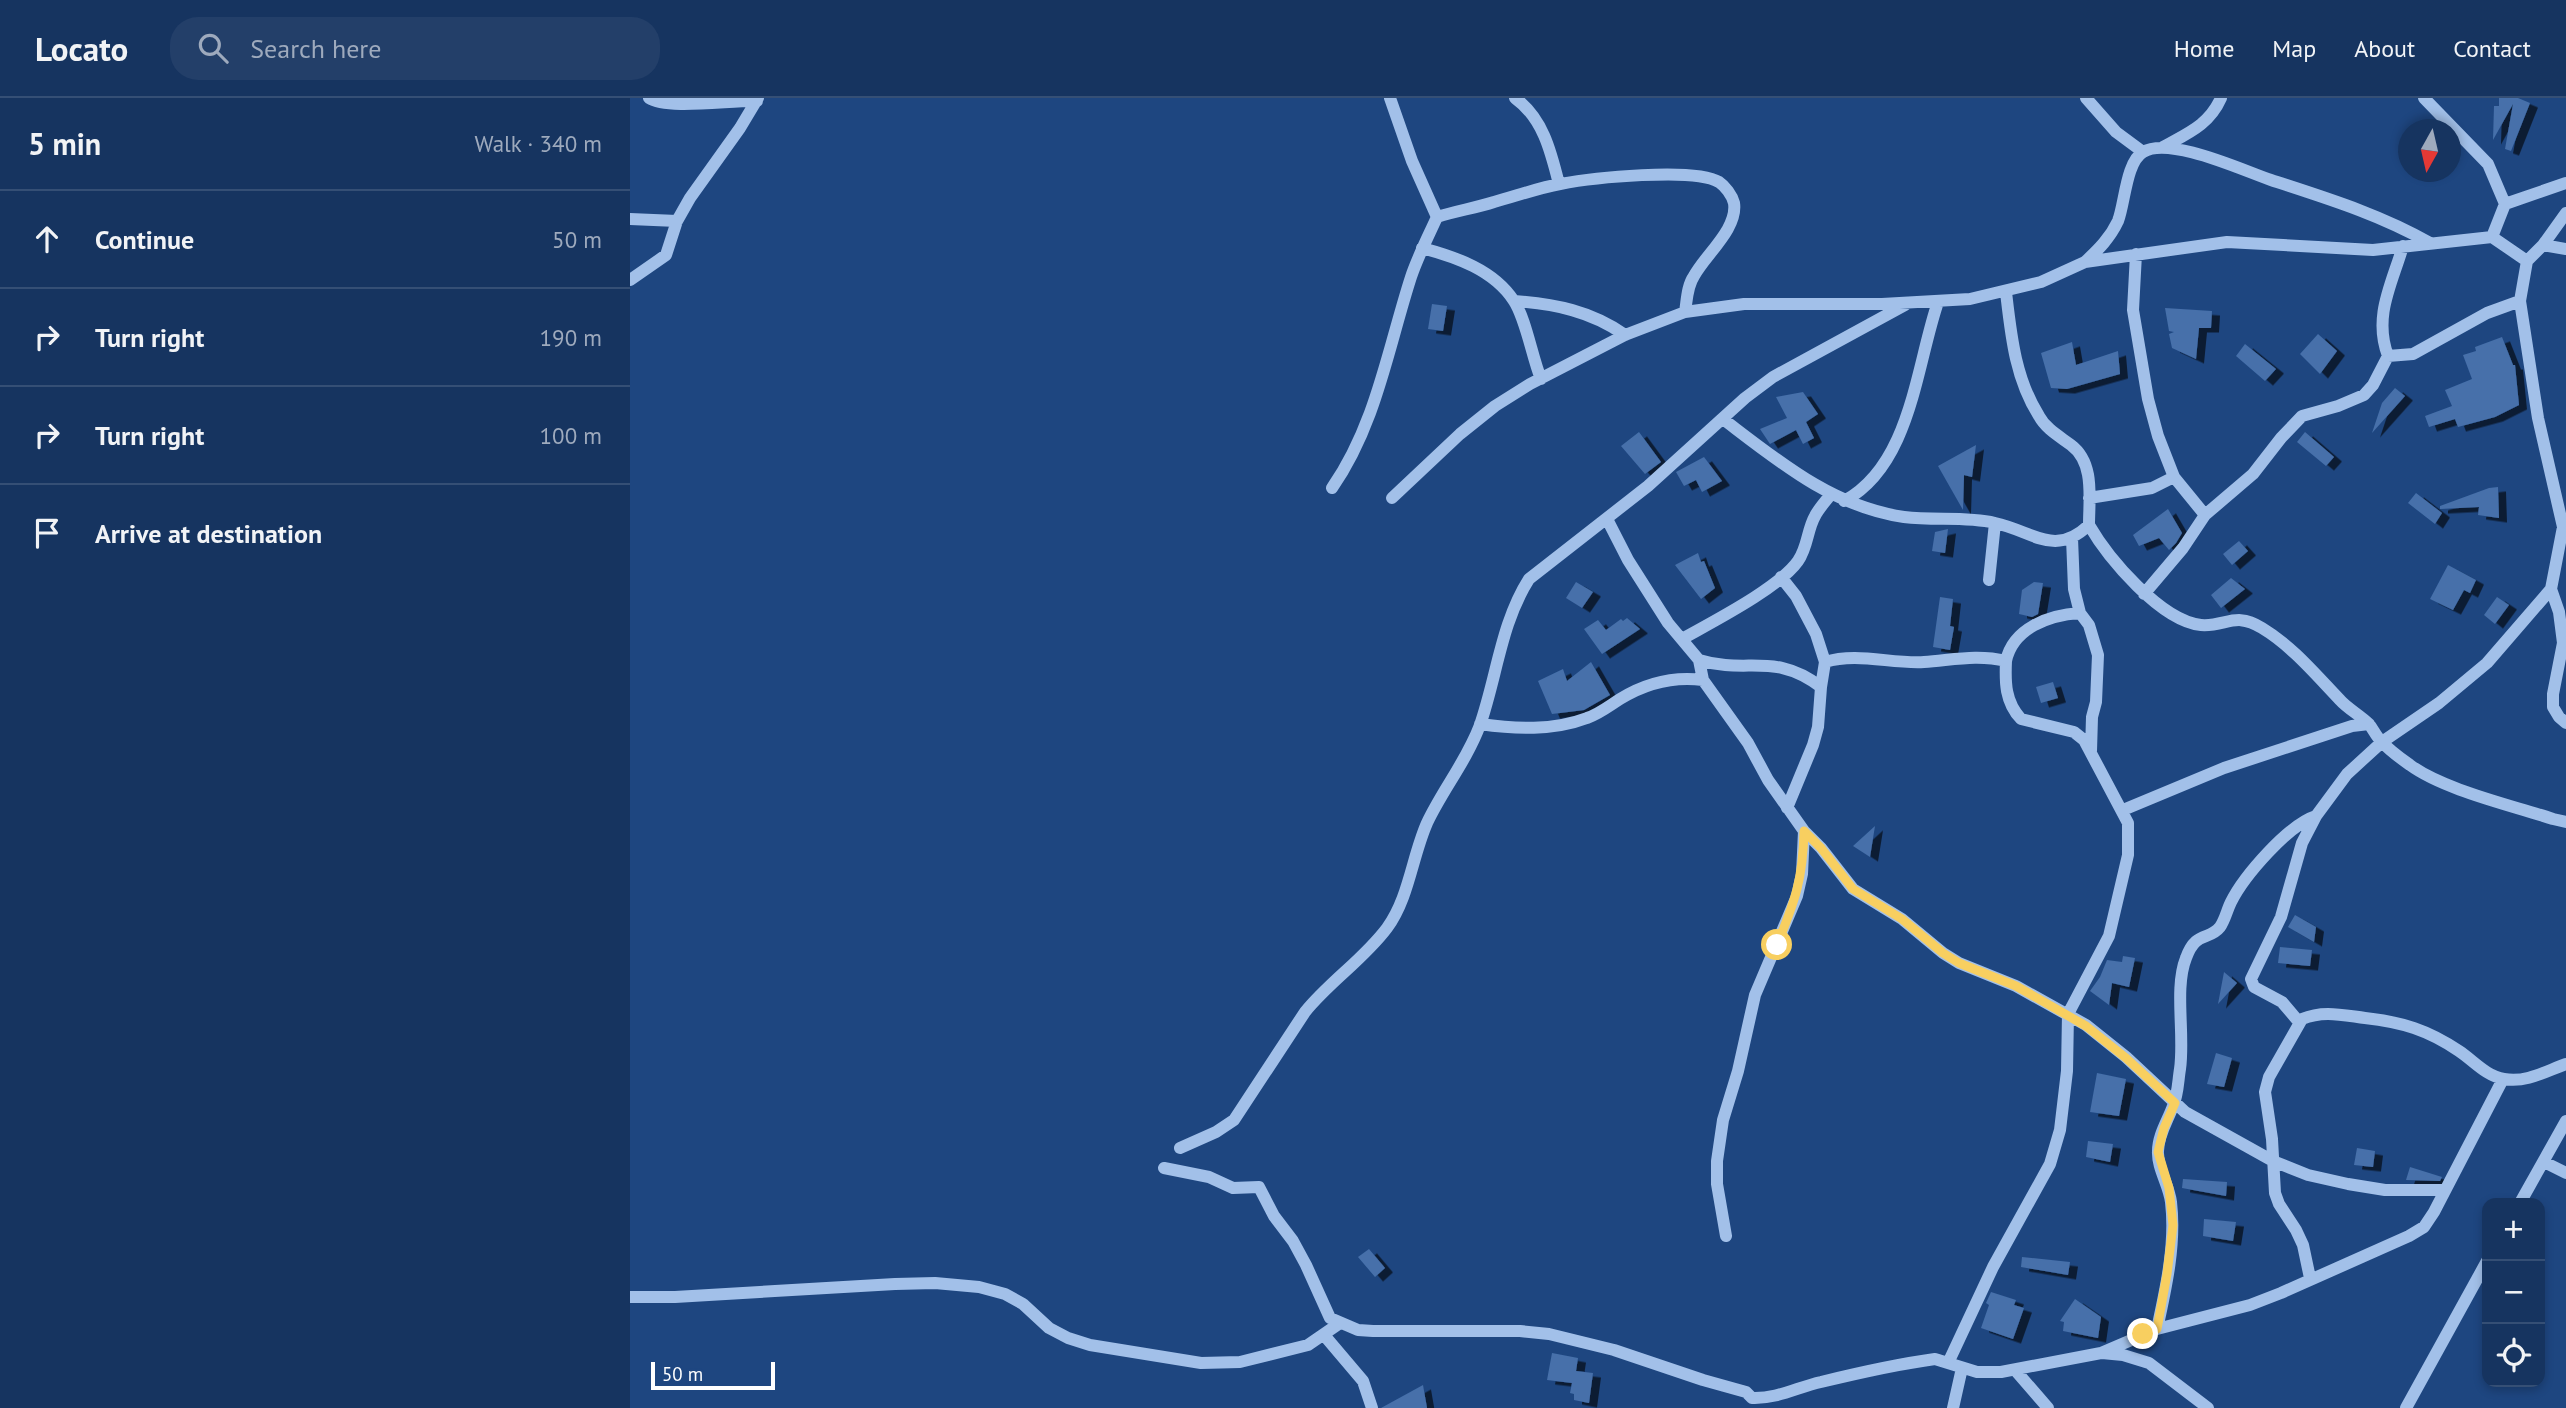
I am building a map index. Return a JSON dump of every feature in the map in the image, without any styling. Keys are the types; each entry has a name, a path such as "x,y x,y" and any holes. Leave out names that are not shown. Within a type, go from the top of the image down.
{"street":[{"path":"649,98 662,104 757,100"},
{"path":"1390,98 1412,161 1437,217"},
{"path":"1515,98 1525,105 1540,124 1559,184"},
{"path":"2086,98 2116,132 2143,152"},
{"path":"2085,262 2107,242 2123,205 2125,188 2135,162 2143,152 2163,147 2196,129 2214,114 2221,98"},
{"path":"2424,98 2488,164 2505,204 2492,237"},
{"path":"630,280 666,255 677,221 690,198 757,100"},
{"path":"2163,147 2214,158 2270,180 2342,202 2382,218 2431,243"},
{"path":"1332,488 1367,421 1396,334 1409,284 1437,217 1559,184 1647,175 1704,176 1719,182 1729,191 1734,203 1732,219 1714,251 1694,275 1685,312"},
{"path":"2505,204 2566,183"},
{"path":"2299,1022 2277,997 2254,987 2251,979 2281,917 2302,843 2316,816 2347,774 2382,742 2439,703 2487,663 2551,589 2563,527 2563,506 2538,418 2519,301 2527,261 2543,245 2566,213"},
{"path":"630,219 677,221"},
{"path":"1391,498 1460,434 1495,406 1625,335 1685,312 1744,304 1938,302 2006,292 2041,282 2085,262 2228,242 2361,250 2492,237 2527,261"},
{"path":"2543,245 2566,249"},
{"path":"2144,594 2183,548 2205,515 2253,474 2302,416 2364,395 2373,385 2388,356 2382,339 2384,304 2403,246"},
{"path":"1422,248 1474,265 1495,281 1514,302 1541,379"},
{"path":"2137,254 2133,310 2139,358 2158,436 2174,477 2205,515"},
{"path":"2006,292 2011,339 2022,382 2039,418 2050,430 2074,447 2085,461 2089,525 2114,561 2144,594 2197,625 2232,619 2248,621 2263,628 2321,678 2341,701 2369,724 2382,742 2431,779 2566,822"},
{"path":"2388,356 2413,354 2487,313 2519,301"},
{"path":"1514,302 1549,304 1578,311 1609,324 1625,335"},
{"path":"1844,501 1866,487 1899,434 1922,369 1938,302"},
{"path":"1180,1148 1216,1132 1234,1120 1317,998 1365,954 1388,926 1400,906 1413,859 1429,819 1456,775 1480,724 1508,621 1518,595 1529,579 1648,486 1745,397 1773,377 1908,303"},
{"path":"1723,419 1772,456 1831,494 1877,512 1906,517 1995,523 2041,540 2061,541 2072,538 2089,525"},
{"path":"2089,498 2152,488 2174,477"},
{"path":"1682,639 1744,603 1796,564 1815,515 1831,494"},
{"path":"1607,519 1628,560 1668,623 1699,660 1703,680 1748,743 1787,808 1853,889 1902,919 1959,963 2016,986 2068,1014 2126,1058 2199,1121 2273,1161 2308,1175 2348,1184 2385,1190 2445,1190"},
{"path":"1989,580 1995,523"},
{"path":"2072,538 2074,589 2080,614 2089,625 2098,656 2091,752"},
{"path":"1781,577 1796,596 1816,634 1825,662 1818,727 1787,808"},
{"path":"2551,589 2563,609 2564,653 2553,707 2566,723"},
{"path":"1949,1362 1993,1267 2050,1164 2062,1118 2067,1071 2068,1014 2109,936 2128,855 2128,823 2084,740 2074,732 2021,719 2006,691 2006,661 2014,641 2028,629 2053,617 2080,614"},
{"path":"1825,662 1845,658 1924,662 1978,656 2006,661"},
{"path":"1699,660 1718,665 1780,666 1802,674 1821,687"},
{"path":"1480,724 1515,729 1564,724 1588,718 1623,697 1658,682 1675,679 1703,680"},
{"path":"2123,810 2224,768 2352,726 2369,724"},
{"path":"2157,1329 2173,1225 2169,1188 2158,1152 2164,1128 2175,1103 2183,1050 2184,962 2190,948 2200,937 2218,929 2231,901 2280,841 2316,816"},
{"path":"1726,1236 1717,1184 1717,1161 1723,1120 1738,1071 1755,995 1797,896 1802,874 1804,831"},
{"path":"2310,1278 2303,1245 2278,1204 2273,1179 2265,1091 2269,1077 2299,1022 2321,1013 2396,1021 2440,1039 2476,1065 2503,1079 2537,1076 2566,1064"},
{"path":"1164,1168 1209,1177 1233,1188 1259,1187 1274,1216 1299,1253 1330,1318 1340,1324 1373,1331 1520,1331 1549,1334 1602,1347 1746,1392 1752,1398 1777,1396 1817,1383 1928,1360 1949,1362 1962,1368 1989,1373 2017,1371 2101,1353 2157,1329 2250,1305 2398,1242 2424,1227 2503,1079"},
{"path":"2523,1198 2566,1121"},
{"path":"2544,1162 2566,1173"},
{"path":"2406,1408 2482,1270"},
{"path":"630,1297 675,1297 895,1284 935,1283 979,1287 1005,1294 1023,1304 1049,1328 1090,1345 1201,1363 1223,1364 1260,1358 1308,1345 1340,1324"},
{"path":"1324,1335 1363,1381 1372,1408"},
{"path":"2101,1353 2123,1355 2149,1363 2208,1408"},
{"path":"1953,1408 1962,1368"},
{"path":"2017,1371 2048,1408"}],"building":[{"path":"2499,98 2518,98 2530,103 2511,151 2505,149 2513,104 2493,140 2494,106 2499,106"},
{"path":"1432,304 1447,306 1443,331 1428,329"},
{"path":"2165,308 2212,311 2211,328 2199,328 2196,359 2172,348 2169,334 2174,332 2169,331"},
{"path":"2318,334 2337,351 2320,374 2300,354"},
{"path":"2502,337 2515,365 2519,405 2495,417 2458,427 2455,419 2429,427 2425,416 2452,406 2445,390 2472,379 2463,355 2476,351 2475,347"},
{"path":"2072,342 2076,365 2118,351 2120,374 2067,389 2051,388 2041,353"},
{"path":"2245,344 2276,369 2265,381 2236,356"},
{"path":"2395,388 2405,396 2372,433 2382,403"},
{"path":"1803,392 1818,414 1806,422 1814,438 1803,444 1796,430 1770,444 1760,429 1787,418 1776,397"},
{"path":"1639,432 1661,462 1645,474 1621,446"},
{"path":"2305,432 2334,457 2326,466 2297,442"},
{"path":"1976,445 1972,477 1964,475 1963,510 1938,466"},
{"path":"1704,457 1722,481 1702,492 1696,480 1684,486 1676,472"},
{"path":"2498,487 2499,518 2478,515 2479,507 2440,509 2440,506"},
{"path":"2416,493 2442,513 2435,524 2408,503"},
{"path":"2168,509 2182,533 2176,543 2169,550 2159,538 2139,546 2133,535"},
{"path":"1948,529 1945,553 1932,551 1935,532"},
{"path":"2239,541 2248,551 2232,565 2223,554"},
{"path":"1698,553 1715,588 1701,599 1675,565"},
{"path":"2448,565 2476,580 2470,593 2464,590 2453,610 2430,599"},
{"path":"2231,578 2245,589 2221,608 2211,595"},
{"path":"1576,582 1593,592 1582,608 1566,598"},
{"path":"2034,582 2043,583 2038,614 2032,617 2019,614 2022,590"},
{"path":"1940,597 1953,599 1950,626 1954,627 1950,650 1933,647"},
{"path":"2497,597 2509,605 2495,624 2484,615"},
{"path":"1627,618 1640,629 1602,654 1584,629 1598,620 1606,630 1621,619 1623,621"},
{"path":"1591,662 1610,695 1584,710 1552,714 1538,681 1563,669 1567,681"},
{"path":"2053,682 2058,698 2041,703 2036,687"},
{"path":"1875,826 1870,857 1853,846"},
{"path":"2295,915 2316,927 2314,942 2288,927"},
{"path":"2280,947 2312,950 2310,966 2278,963"},
{"path":"2123,956 2135,958 2129,987 2112,983 2109,1005 2090,991 2107,960 2122,962"},
{"path":"2224,972 2237,983 2218,1004"},
{"path":"2216,1053 2232,1058 2224,1087 2207,1084"},
{"path":"2097,1073 2126,1079 2119,1116 2090,1112"},
{"path":"2088,1141 2113,1144 2110,1162 2086,1157"},
{"path":"2357,1148 2375,1151 2373,1167 2354,1165"},
{"path":"2410,1167 2442,1177 2440,1181 2406,1180"},
{"path":"2183,1179 2227,1182 2226,1196 2182,1188"},
{"path":"2204,1219 2236,1222 2233,1241 2203,1236"},
{"path":"1369,1249 1385,1268 1375,1277 1358,1257"},
{"path":"2022,1257 2070,1262 2068,1275 2021,1267"},
{"path":"1991,1292 2016,1300 2014,1305 2024,1308 2013,1339 1981,1328"},
{"path":"2075,1299 2101,1317 2098,1338 2063,1331 2064,1322 2060,1321"},
{"path":"1552,1353 1578,1358 1576,1371 1593,1373 1589,1403 1574,1400 1574,1394 1570,1393 1572,1383 1547,1380"},
{"path":"1423,1385 1427,1408 1381,1408"}],"route":[{"path":"1777,945 1797,896 1802,874 1804,831 1821,848 1845,881 1864,898 1902,919 1959,963 2016,986 2068,1014 2126,1058 2175,1103 2159,1142 2158,1152 2169,1188 2172,1241 2157,1329 2143,1334"}]}
